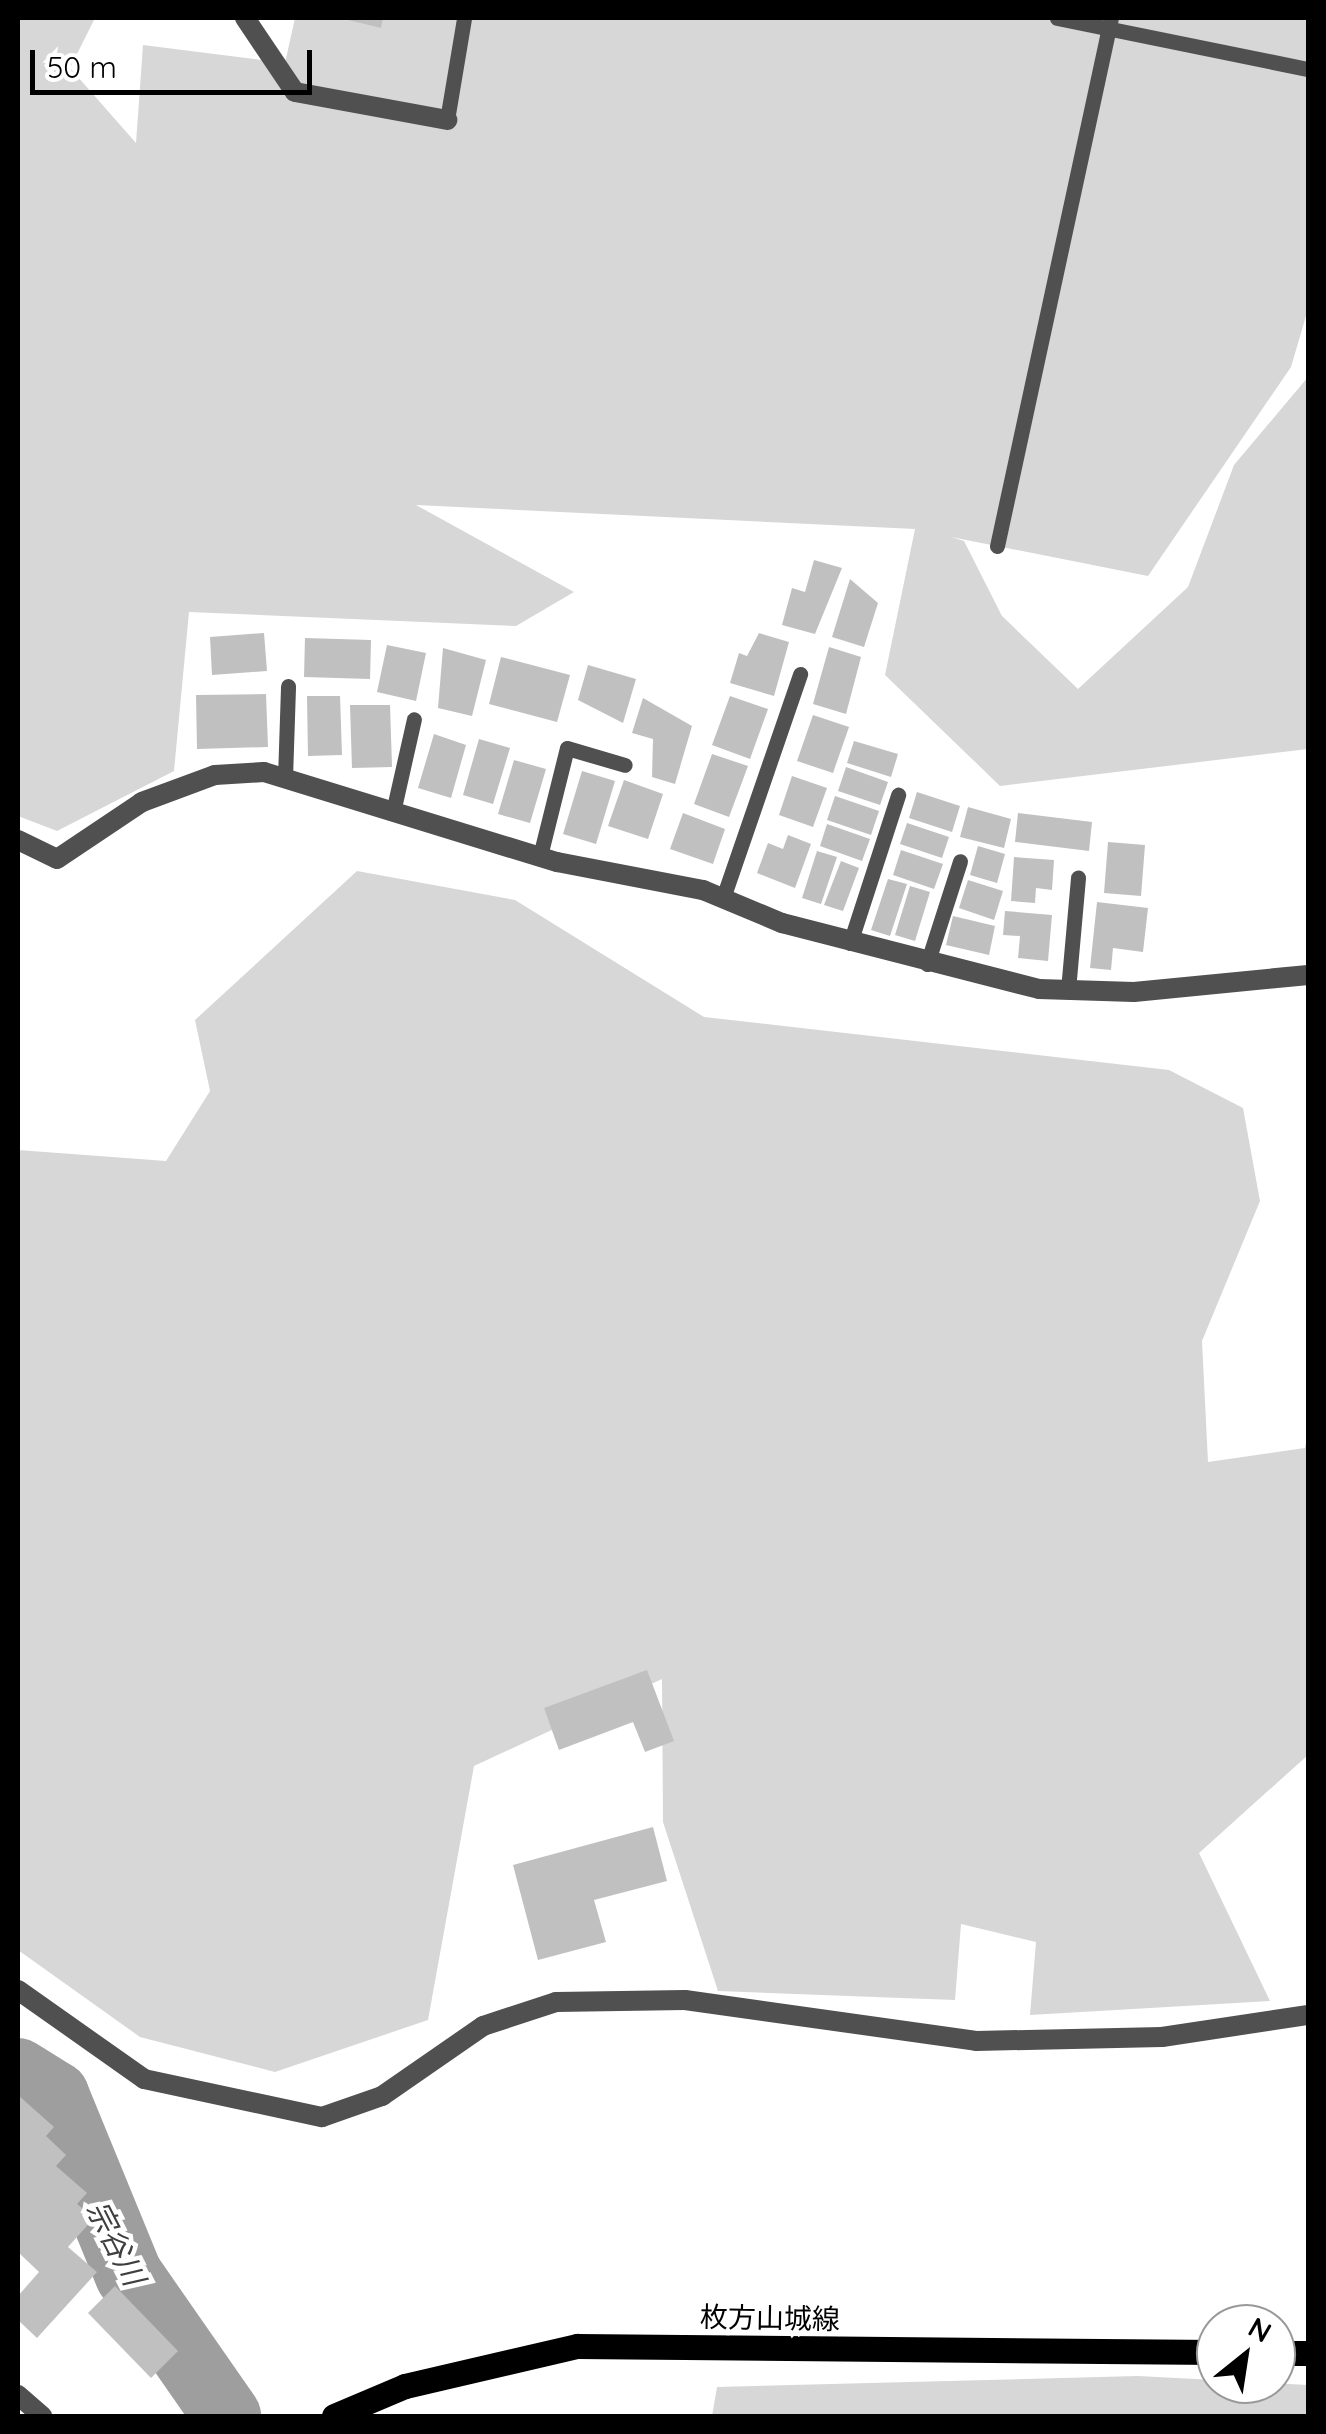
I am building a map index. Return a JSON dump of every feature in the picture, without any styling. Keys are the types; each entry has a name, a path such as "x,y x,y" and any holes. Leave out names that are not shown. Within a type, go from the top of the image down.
{"main road":[{"name":"枚方山城線","path":"334,2416 405,2386 577,2346 1196,2352"}],"street":[{"path":"244,18 296,92 447,120"},
{"path":"18,840 57,859 142,802 215,774 285,778 540,856 723,898 850,943 926,964 1068,990 1308,975"},
{"path":"18,1990 144,2078 322,2117 382,2096 483,2026 556,2002 685,2000 976,2041 1162,2037 1308,2015"},
{"path":"18,2395 42,2416"}],"lane":[{"path":"447,120 464,18"},
{"path":"1057,18 1110,23 1308,69"},
{"path":"997,546 1110,23"},
{"path":"723,898 800,674"},
{"path":"285,778 288,686"},
{"path":"393,812 414,719"},
{"path":"540,856 567,748 625,765"},
{"path":"850,943 898,794"},
{"path":"926,964 960,861"},
{"path":"1068,990 1078,877"}],"shaded area":[{"path":"18,18 95,18 70,68 136,143 143,45 285,63 295,18 1308,18 1308,309 1291,367 1148,576 951,537 964,541 1002,616 1078,689 1188,587 1234,465 1308,377 1308,749 1000,786 885,675 915,529 416,505 574,592 516,626 189,612 174,771 57,831 18,816"},
{"path":"357,871 515,900 704,1017 1169,1070 1243,1108 1260,1201 1202,1341 1208,1462 1305,1448 1308,1431 1308,1755 1199,1853 1270,2001 1030,2015 1036,1942 961,1924 955,2000 718,1991 663,1822 662,1679 474,1766 428,2020 275,2072 140,2037 18,1950 18,1150 166,1161 210,1091 195,1020"},
{"path":"1138,2376 1196,2379 1196,2404 1296,2404 1296,2384 1308,2385 1308,2416 712,2416 717,2387"}],"building":[{"path":"340,18 383,18 381,28"},
{"path":"814,560 842,568 815,634 782,625 792,588 805,592"},
{"path":"850,579 878,603 864,647 832,637"},
{"path":"264,633 267,671 212,675 210,637"},
{"path":"759,633 789,642 774,696 730,683 739,653 747,656"},
{"path":"305,638 371,640 370,679 304,677"},
{"path":"387,645 426,653 416,701 377,692"},
{"path":"829,647 861,657 846,714 813,704"},
{"path":"443,648 486,660 472,716 438,708"},
{"path":"501,657 570,675 557,722 489,704"},
{"path":"588,665 636,679 623,723 578,700"},
{"path":"266,694 268,747 197,749 196,695"},
{"path":"307,696 340,696 342,755 308,756"},
{"path":"730,696 768,709 750,759 712,745"},
{"path":"643,698 692,726 675,784 652,777 653,739 632,733"},
{"path":"350,705 390,705 392,767 352,768"},
{"path":"813,715 849,727 833,773 797,761"},
{"path":"434,734 466,745 451,798 418,788"},
{"path":"479,739 510,748 493,804 463,795"},
{"path":"854,741 898,754 891,777 847,763"},
{"path":"712,754 748,766 729,817 694,804"},
{"path":"514,760 546,769 530,823 498,814"},
{"path":"846,767 888,782 880,805 838,791"},
{"path":"582,771 615,781 596,844 563,834"},
{"path":"792,776 827,788 813,827 779,815"},
{"path":"624,780 663,794 648,839 608,826"},
{"path":"917,792 960,806 952,832 909,818"},
{"path":"835,796 879,811 871,835 827,820"},
{"path":"968,807 1011,819 1004,848 960,837"},
{"path":"683,813 725,829 713,864 670,849"},
{"path":"1018,813 1092,822 1089,851 1015,842"},
{"path":"907,823 949,837 942,858 900,844"},
{"path":"827,824 870,839 862,861 820,846"},
{"path":"788,835 811,844 795,888 757,873 768,843 783,849"},
{"path":"1108,842 1145,845 1141,896 1104,893"},
{"path":"978,846 1005,854 997,883 970,875"},
{"path":"901,850 943,864 934,889 893,875"},
{"path":"817,851 837,857 821,904 802,898"},
{"path":"1014,857 1054,860 1052,890 1036,888 1035,903 1011,901"},
{"path":"841,861 859,868 843,911 824,905"},
{"path":"888,879 907,884 890,936 871,930"},
{"path":"968,880 1003,891 994,920 959,908"},
{"path":"910,886 930,892 915,941 895,935"},
{"path":"1097,902 1148,908 1143,952 1113,948 1111,970 1090,968"},
{"path":"1005,911 1052,915 1048,961 1018,958 1020,936 1003,935"},
{"path":"953,916 995,926 989,955 946,945"},
{"path":"647,1670 674,1741 645,1752 633,1722 559,1750 544,1708"},
{"path":"653,1827 667,1881 594,1900 606,1942 538,1960 513,1865"},
{"path":"18,2095 54,2127 46,2136 66,2155 56,2166 87,2193 77,2204 94,2218 68,2247 97,2272 37,2338 18,2320 18,2296 39,2272 18,2252"},
{"path":"115,2286 178,2351 151,2378 88,2313"}],"waterway":[{"name":"宗谷川","path":"18,2072 55,2095 129,2275 227,2416"}]}
